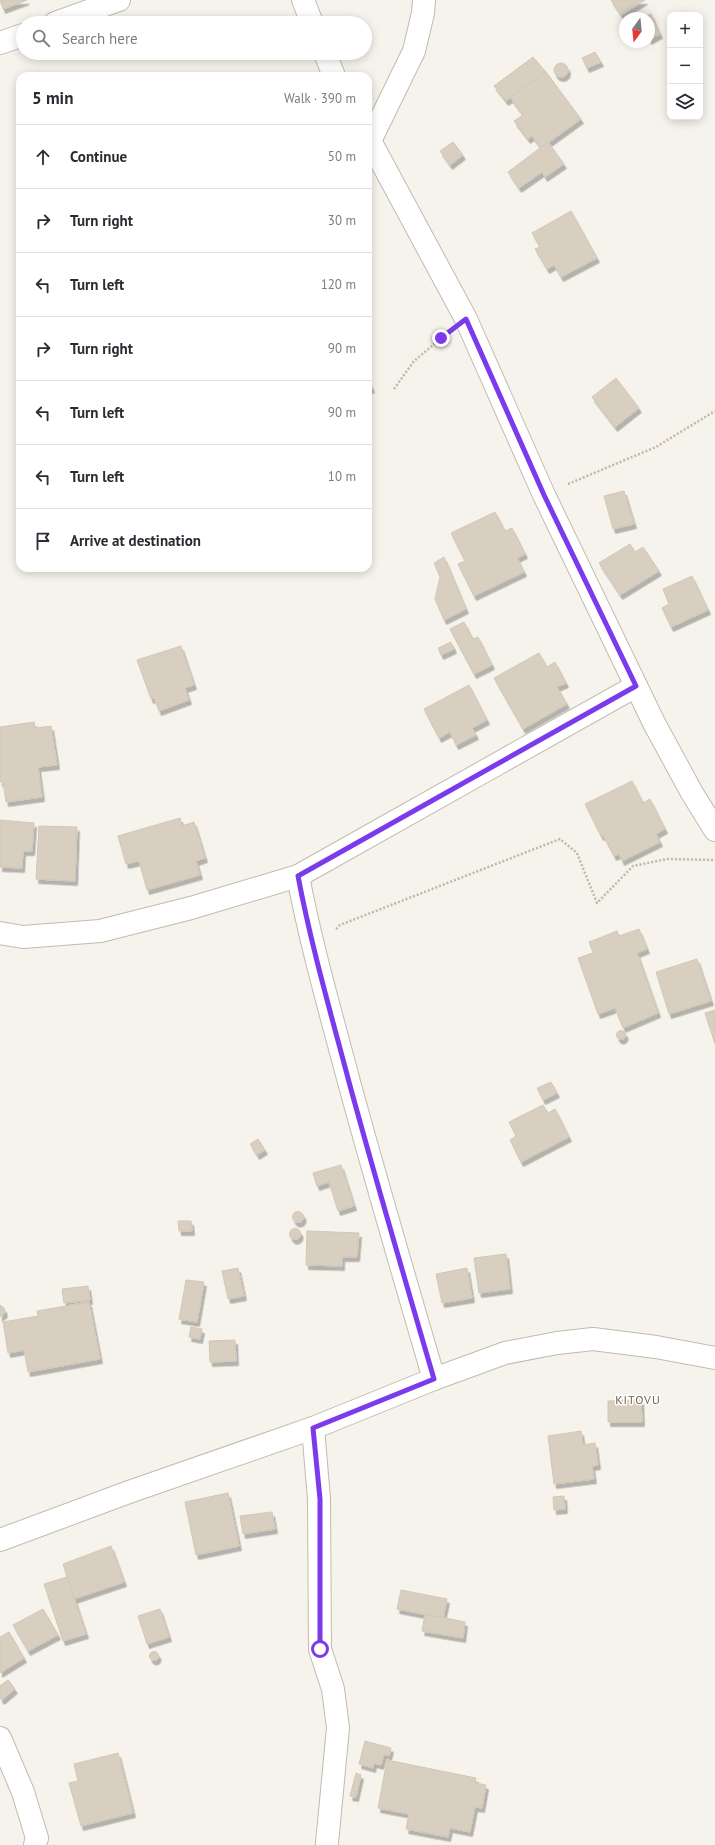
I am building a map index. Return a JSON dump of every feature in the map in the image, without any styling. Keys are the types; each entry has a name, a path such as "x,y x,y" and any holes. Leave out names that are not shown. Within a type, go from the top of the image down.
{"street":[{"path":"74,16 119,0"},
{"path":"303,0 309,16"},
{"path":"372,133 414,52 423,13 424,0"},
{"path":"0,43 16,37"},
{"path":"328,60 332,72"},
{"path":"372,145 466,319 544,495 636,686 688,786 715,830"},
{"path":"0,933 23,937 100,931 191,908 298,876 636,686"},
{"path":"298,876 304,909 315,947 330,1011 364,1136 434,1379"},
{"path":"0,1540 129,1492 313,1428 434,1379 505,1353 557,1343 593,1339 715,1358"},
{"path":"313,1428 320,1499 320,1649 333,1689 338,1728 327,1843"},
{"path":"0,1738 23,1792 37,1838 35,1845"}],"path":[{"path":"394,389 414,361 466,319"},
{"path":"544,495 656,447 715,411"},
{"path":"315,947 340,925 560,839 578,853 597,903 633,866 667,859 715,860"}],"building":[{"path":"0,0 27,0 3,9"},
{"path":"611,0 645,0 626,12 619,12"},
{"path":"655,23 660,34 655,37"},
{"path":"595,52 601,62 587,68 582,58"},
{"path":"533,57 546,72 506,101 494,86"},
{"path":"561,63 566,65 568,70 566,75 561,77 556,75 554,70 556,65"},
{"path":"546,72 581,119 541,148 532,136 528,139 514,121 523,115 510,97"},
{"path":"453,142 463,155 450,165 440,151"},
{"path":"548,142 564,164 545,177 542,172 519,188 508,172"},
{"path":"571,211 597,258 561,277 554,265 547,269 535,249 540,247 532,233"},
{"path":"616,378 639,408 615,427 592,397"},
{"path":"624,491 634,524 613,529 604,496"},
{"path":"495,512 505,531 512,528 525,554 517,558 524,572 474,596 458,564 465,561 451,533"},
{"path":"630,544 635,552 643,547 659,571 620,595 599,563"},
{"path":"444,557 466,609 444,620 435,599 440,577 434,563"},
{"path":"692,576 708,610 671,627 662,608 669,604 663,589"},
{"path":"464,622 473,639 478,637 492,665 474,674 450,629"},
{"path":"451,642 454,649 441,655 438,648"},
{"path":"181,646 194,685 185,688 189,700 159,711 154,698 151,699 137,660"},
{"path":"539,653 547,667 555,662 566,683 557,687 567,704 523,729 494,678"},
{"path":"469,685 487,720 472,728 476,735 456,745 450,732 439,738 424,709"},
{"path":"34,722 35,728 51,726 57,765 38,767 42,797 6,802 3,782 0,782 0,727"},
{"path":"632,781 643,803 650,799 665,829 656,834 660,842 622,861 619,854 614,856 603,835 601,836 585,804"},
{"path":"180,818 182,826 194,822 205,858 196,861 200,875 147,890 139,861 126,864 118,836"},
{"path":"0,820 34,823 32,851 23,851 22,868 0,867"},
{"path":"39,826 77,827 75,881 36,879"},
{"path":"639,929 647,949 637,953 658,1013 623,1028 615,1008 598,1014 578,958 593,953 589,942 617,931 619,936"},
{"path":"697,959 711,1001 669,1014 656,972"},
{"path":"715,1010 715,1044 705,1013"},
{"path":"621,1030 626,1035 621,1040 616,1035"},
{"path":"551,1082 557,1093 543,1100 537,1088"},
{"path":"543,1105 548,1113 555,1109 569,1137 521,1162 510,1140 516,1136 509,1122"},
{"path":"258,1139 265,1150 257,1155 250,1144"},
{"path":"341,1165 354,1206 338,1211 329,1182 317,1186 313,1173"},
{"path":"298,1211 302,1213 304,1217 302,1221 298,1223 294,1221 292,1217 294,1213"},
{"path":"178,1221 191,1221 192,1231 179,1231"},
{"path":"295,1228 299,1230 301,1234 299,1238 295,1240 291,1238 289,1234 291,1230"},
{"path":"307,1231 359,1233 357,1257 342,1257 342,1266 306,1265"},
{"path":"506,1254 510,1289 479,1293 474,1258"},
{"path":"238,1268 244,1296 228,1299 222,1271"},
{"path":"467,1268 472,1298 442,1303 436,1274"},
{"path":"186,1280 204,1282 197,1322 179,1319"},
{"path":"88,1286 90,1300 64,1303 62,1289"},
{"path":"89,1302 100,1359 28,1372 24,1350 8,1353 3,1322 38,1316 37,1311"},
{"path":"0,1305 4,1308 5,1313 0,1317"},
{"path":"191,1327 202,1329 200,1339 189,1337"},
{"path":"235,1340 236,1361 210,1362 209,1341"},
{"path":"641,1400 642,1422 608,1422 608,1401"},
{"path":"581,1431 583,1445 595,1443 598,1465 592,1466 594,1479 554,1484 548,1436"},
{"path":"228,1493 239,1546 196,1555 185,1502"},
{"path":"564,1496 565,1509 554,1510 553,1497"},
{"path":"272,1512 275,1529 243,1534 240,1516"},
{"path":"111,1546 124,1582 74,1599 63,1564"},
{"path":"67,1577 86,1634 63,1641 44,1584"},
{"path":"401,1590 447,1599 443,1618 397,1609"},
{"path":"43,1609 58,1635 28,1651 13,1625"},
{"path":"160,1609 169,1637 147,1644 138,1616"},
{"path":"425,1614 465,1622 463,1638 422,1631"},
{"path":"9,1632 24,1658 0,1673 0,1637"},
{"path":"154,1651 159,1656 154,1661 149,1656"},
{"path":"8,1680 15,1689 2,1700 0,1698 0,1686"},
{"path":"365,1741 391,1748 389,1756 384,1754 381,1765 374,1763 373,1768 359,1764"},
{"path":"118,1753 133,1813 81,1826 69,1783 78,1781 74,1764"},
{"path":"387,1760 476,1778 475,1783 486,1785 482,1808 475,1807 470,1832 450,1828 448,1837 406,1829 409,1814 378,1808"},
{"path":"356,1773 361,1775 356,1797 350,1796"}],"district":[{"name":"KITOVU","path":"638,1400"}],"route":[{"path":"320,1649 320,1499 313,1428 434,1379 364,1136 330,1011 315,947 304,909 298,876 636,686 544,495 466,319 441,338"}]}
